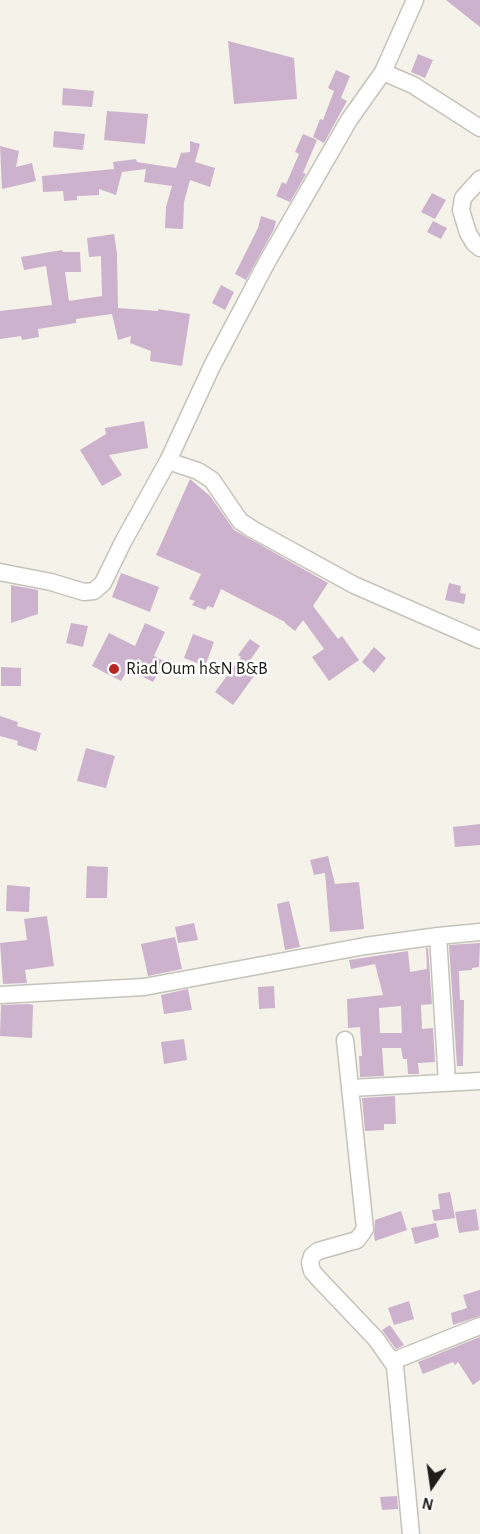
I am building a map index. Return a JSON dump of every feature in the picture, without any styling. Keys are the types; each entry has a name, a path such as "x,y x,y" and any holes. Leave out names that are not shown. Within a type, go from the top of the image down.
{"street":[{"path":"0,572 51,582 84,592 94,591 103,584 123,542 168,461 212,366 267,262 349,120 383,72 415,0"},
{"path":"383,72 412,85 480,128"},
{"path":"480,179 464,198 461,210 468,233 480,248"},
{"path":"168,461 198,471 212,480 240,521 252,529 354,585 480,640"},
{"path":"0,995 144,987 365,946 480,933"},
{"path":"438,936 447,1082"},
{"path":"345,1040 365,1229 357,1240 318,1251 310,1260 311,1267 318,1278 393,1361 397,1375 411,1534"},
{"path":"351,1088 480,1081"},
{"path":"393,1361 480,1326"}],"building":[{"path":"446,0 480,0 480,27"},
{"path":"228,41 294,58 297,99 234,104"},
{"path":"418,54 433,60 425,78 411,72"},
{"path":"336,70 350,76 341,98 347,101 324,143 313,137 320,119 323,120 334,91 328,88"},
{"path":"63,88 94,91 92,107 62,105"},
{"path":"107,111 148,114 145,144 104,140"},
{"path":"54,131 85,134 83,150 53,147"},
{"path":"303,134 317,140 303,173 306,174 290,202 276,196 282,182 286,184 299,154 295,152"},
{"path":"190,141 200,144 195,162 215,168 210,187 190,180 184,202 183,229 165,228 166,207 172,186 144,182 146,169 122,172 116,195 99,189 99,195 77,196 77,200 64,201 63,191 43,192 42,176 114,169 113,162 136,159 137,162 176,168 181,153 190,152"},
{"path":"0,146 19,151 16,167 32,163 36,181 2,189"},
{"path":"432,193 446,200 435,219 421,212"},
{"path":"261,216 276,221 274,229 246,280 235,274 258,228"},
{"path":"433,221 447,228 441,239 427,232"},
{"path":"114,234 117,253 118,308 158,311 158,309 190,314 182,366 150,361 151,351 130,343 131,336 118,340 112,314 76,319 76,323 38,329 39,337 22,340 21,336 0,339 0,311 52,305 46,266 24,270 21,257 62,250 63,252 80,252 81,272 65,272 69,301 102,296 101,256 89,257 87,238"},
{"path":"221,285 234,292 225,310 212,303"},
{"path":"144,421 148,448 109,455 122,475 102,486 80,450 106,434 105,428"},
{"path":"190,479 210,496 234,530 328,583 313,606 338,639 342,636 359,660 329,681 312,657 324,649 303,620 295,631 285,622 221,589 213,608 208,606 205,610 192,605 195,601 189,599 201,574 156,555"},
{"path":"121,573 159,587 150,612 112,597"},
{"path":"449,583 461,586 460,593 466,594 464,604 445,600"},
{"path":"11,585 38,590 38,614 11,623"},
{"path":"71,623 88,626 83,647 66,643"},
{"path":"145,623 165,632 154,656 164,661 153,682 128,669 121,681 92,666 109,633 135,646"},
{"path":"193,634 214,642 205,666 184,658"},
{"path":"250,639 260,646 244,669 254,676 233,705 215,692 241,657 238,655"},
{"path":"374,647 386,658 374,673 362,662"},
{"path":"1,667 21,668 21,686 1,686"},
{"path":"0,716 18,722 17,726 41,733 36,751 17,745 18,741 0,736"},
{"path":"86,748 115,756 106,788 77,781"},
{"path":"480,824 480,845 455,847 453,827"},
{"path":"328,856 335,884 359,882 364,929 330,932 325,873 314,875 310,860"},
{"path":"87,866 108,867 107,898 86,898"},
{"path":"7,885 30,887 29,912 6,911"},
{"path":"289,901 300,947 285,950 277,904"},
{"path":"47,916 54,966 25,970 27,983 3,984 0,943 27,940 24,919"},
{"path":"194,923 198,940 178,943 175,927"},
{"path":"175,937 182,969 148,976 141,944"},
{"path":"480,943 479,967 459,971 460,1000 464,1000 463,1066 457,1066 449,945"},
{"path":"426,948 428,948 432,1004 421,1005 422,1029 433,1028 435,1062 418,1063 419,1074 408,1074 407,1059 403,1059 401,1048 382,1048 384,1076 360,1077 359,1056 362,1056 360,1027 348,1028 347,999 383,995 375,964 351,969 349,960 408,951 410,972 427,969","holes":["401,1006 402,1033 380,1033 379,1008"]},
{"path":"274,986 275,1008 259,1009 258,987"},
{"path":"188,989 192,1010 164,1014 161,995"},
{"path":"1,1005 33,1005 32,1038 0,1036"},
{"path":"184,1039 187,1060 164,1064 161,1042"},
{"path":"395,1096 396,1124 384,1124 384,1130 365,1131 362,1098"},
{"path":"450,1192 455,1218 434,1221 432,1210 440,1209 438,1194"},
{"path":"476,1209 479,1230 459,1233 455,1212"},
{"path":"401,1211 407,1230 375,1241 375,1220"},
{"path":"436,1223 439,1237 415,1244 411,1228"},
{"path":"480,1290 480,1316 453,1325 451,1313 467,1308 463,1295"},
{"path":"409,1301 414,1319 394,1325 388,1308"},
{"path":"390,1325 404,1345 396,1349 382,1330"},
{"path":"480,1337 480,1380 473,1385 458,1362 455,1365 453,1362 423,1374 418,1362"},
{"path":"397,1496 398,1509 382,1510 380,1497"}],"place":[{"name":"Riad Oum h&N B&B","path":"114,669"}]}
